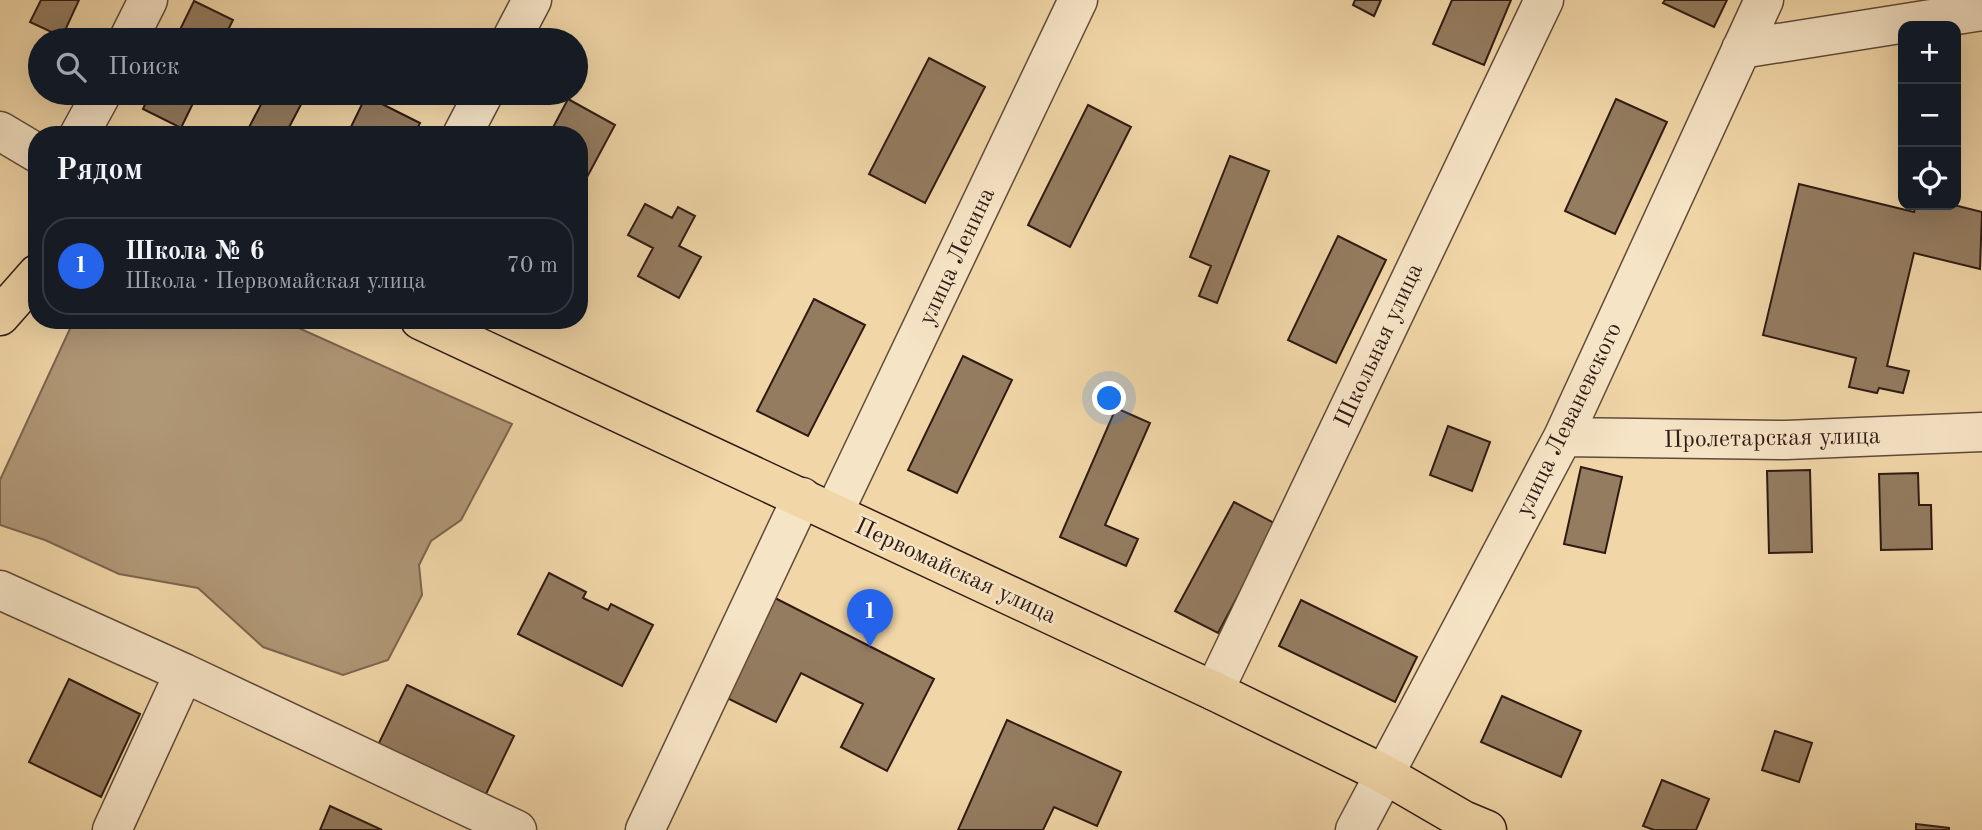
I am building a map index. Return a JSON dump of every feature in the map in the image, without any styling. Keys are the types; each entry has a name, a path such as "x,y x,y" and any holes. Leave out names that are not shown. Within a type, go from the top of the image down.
{"main road":[{"path":"0,316 28,284"},
{"name":"Первомайская улица","path":"439,329 1214,691 1384,774 1463,820 1487,830"}],"street":[{"path":"134,28 148,0"},
{"path":"517,28 532,0"},
{"name":"улица Ленина","path":"645,830 818,505 1078,0"},
{"name":"Школьная улица","path":"1214,691 1544,0"},
{"name":"улица Леваневского","path":"1355,830 1563,438 1764,0"},
{"path":"1741,50 1982,11"},
{"path":"84,126 95,105"},
{"path":"467,126 478,105"},
{"path":"0,131 28,148"},
{"name":"Пролетарская улица","path":"1563,438 1786,440 1982,432"},
{"path":"0,590 184,673 517,830"},
{"path":"112,830 184,673"}],"shaded area":[{"path":"70,329 301,329 512,424 461,520 431,541 419,565 422,595 388,660 343,675 263,647 198,588 119,574 45,540 0,525 0,480"}],"building":[{"path":"41,0 79,0 66,28 43,28 30,22"},
{"path":"1355,0 1381,0 1374,16 1353,5"},
{"path":"1452,0 1511,0 1484,65 1433,44"},
{"path":"1665,0 1727,0 1714,27 1663,3"},
{"path":"194,1 233,20 229,28 181,28"},
{"path":"929,58 985,87 925,203 869,174"},
{"path":"1616,99 1667,122 1615,234 1565,211"},
{"path":"145,105 192,105 182,126 143,109"},
{"path":"261,105 301,105 290,126 250,126"},
{"path":"362,105 384,105 420,123 418,126 351,126"},
{"path":"565,105 579,105 615,125 588,175 588,126 554,126"},
{"path":"1088,105 1131,127 1070,247 1028,225"},
{"path":"1230,156 1269,171 1217,303 1199,296 1211,266 1190,257"},
{"path":"1799,184 1898,210 1961,210 1961,207 1982,212 1980,269 1914,253 1887,366 1909,371 1903,393 1879,388 1877,393 1849,387 1856,358 1763,335"},
{"path":"645,204 672,218 678,207 695,216 679,246 701,257 679,298 638,276 653,248 628,235"},
{"path":"1338,236 1386,260 1336,363 1288,340"},
{"path":"814,299 865,325 808,436 757,411"},
{"path":"963,356 1012,380 957,493 908,470"},
{"path":"1116,408 1150,423 1105,525 1138,539 1126,566 1060,537"},
{"path":"1448,426 1490,442 1472,491 1430,475"},
{"path":"1581,467 1622,477 1605,553 1564,544"},
{"path":"1810,470 1812,552 1769,553 1767,471"},
{"path":"1918,473 1919,505 1931,505 1932,549 1881,550 1879,474"},
{"path":"1234,502 1276,524 1218,633 1175,611"},
{"path":"549,573 586,592 583,598 608,610 611,604 653,625 622,686 518,634"},
{"path":"773,597 934,679 887,771 841,747 863,704 801,673 776,722 723,696"},
{"path":"1301,600 1417,657 1395,702 1279,646"},
{"path":"69,679 140,714 101,797 29,762"},
{"path":"407,685 514,736 485,796 378,745"},
{"path":"1502,696 1581,731 1561,777 1481,742"},
{"path":"1007,720 1121,772 1097,826 1054,807 1043,830 958,830"},
{"path":"1775,731 1812,743 1799,782 1762,770"},
{"path":"1662,780 1709,799 1696,830 1654,830 1643,826"},
{"path":"330,806 382,830 320,830"},
{"path":"1916,824 1949,828 1949,830 1916,830"}],"place":[{"name":"Школа № 6","path":"870,647"}]}
